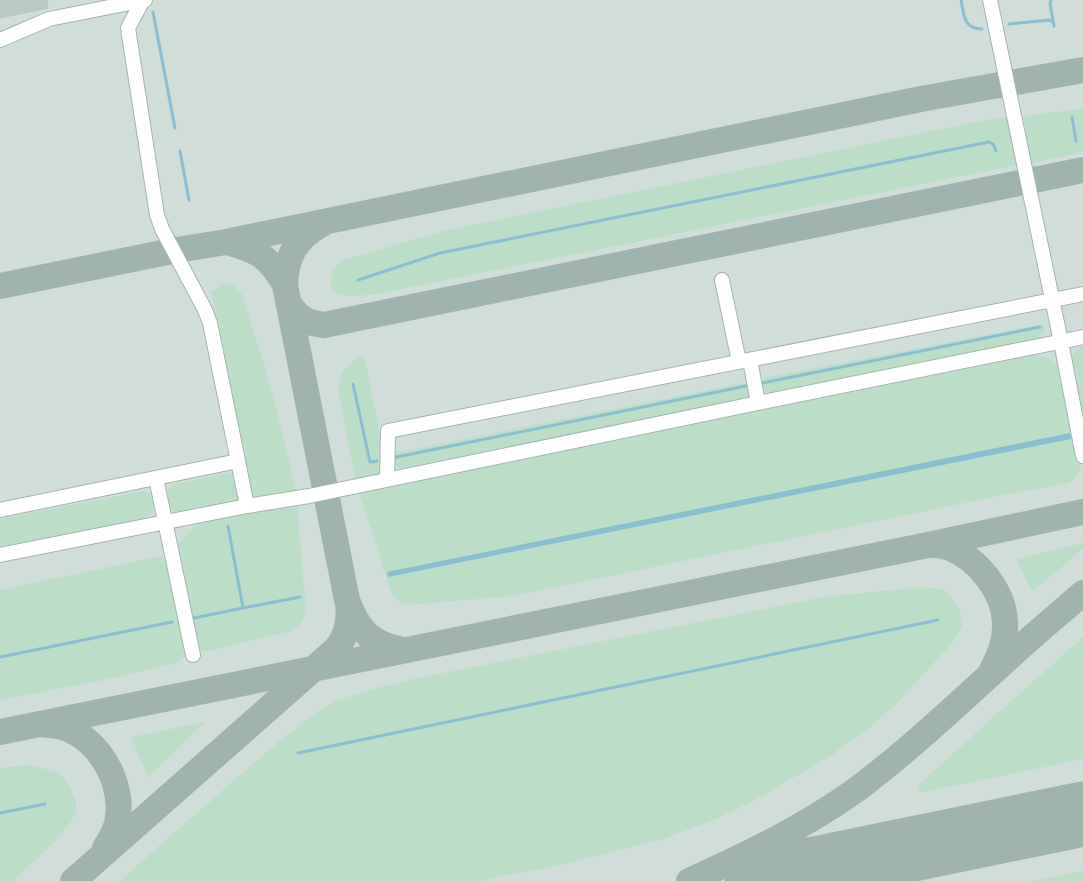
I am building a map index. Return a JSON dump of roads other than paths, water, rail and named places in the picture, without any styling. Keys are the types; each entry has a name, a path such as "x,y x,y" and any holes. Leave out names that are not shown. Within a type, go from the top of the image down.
{"lane":[{"path":"0,40 49,19 144,0"},
{"path":"144,0 128,28 158,215 162,229 210,323 247,506"},
{"path":"990,0 1083,456"},
{"path":"722,280 744,361 758,402"},
{"path":"387,480 388,432 1083,294"},
{"path":"0,555 247,506 309,496 758,402 1083,337"},
{"path":"0,510 238,461"},
{"path":"156,478 193,656"}],"water":[{"path":"1070,433 1071,439 388,577 387,572"}],"waterway":[{"path":"961,0 968,24 982,29"},
{"path":"1051,0 1054,26"},
{"path":"153,12 175,128"},
{"path":"1009,24 1050,20 1053,22"},
{"path":"1072,117 1076,141"},
{"path":"358,280 440,253 989,142 993,144 996,151"},
{"path":"180,151 189,200"},
{"path":"762,383 1040,327"},
{"path":"353,384 370,462 377,461"},
{"path":"392,458 746,386"},
{"path":"228,526 243,608 300,597"},
{"path":"194,618 243,608"},
{"path":"298,753 938,620"},
{"path":"0,657 172,622"},
{"path":"0,813 45,804"}]}
